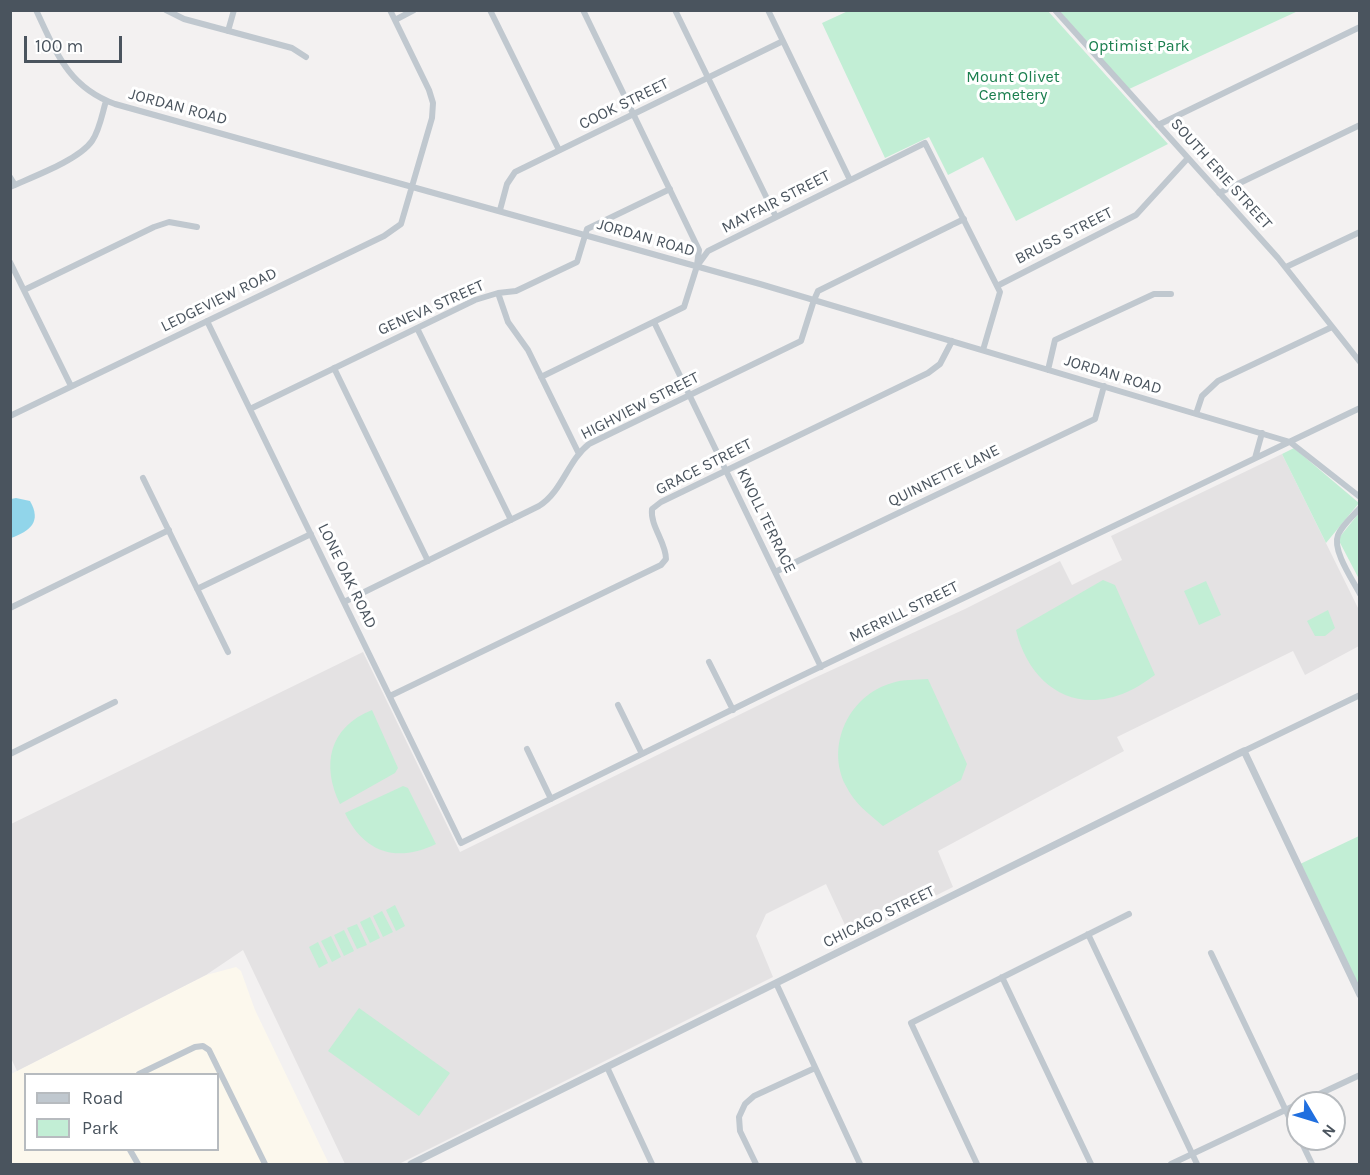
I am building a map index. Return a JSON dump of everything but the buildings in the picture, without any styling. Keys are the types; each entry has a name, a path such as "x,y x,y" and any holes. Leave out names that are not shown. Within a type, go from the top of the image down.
{"street":[{"name":"JORDAN ROAD","path":"36,10 58,58 70,74 82,86 106,101 697,266 1290,442"},
{"path":"166,10 184,20 292,48 306,57"},
{"path":"228,31 234,10"},
{"name":"LEDGEVIEW ROAD","path":"10,416 395,230 401,224 432,118 433,103 429,90 390,10"},
{"path":"394,20 414,10"},
{"path":"490,10 559,150"},
{"path":"583,10 699,250 697,266"},
{"path":"675,10 776,217"},
{"path":"768,10 850,180"},
{"name":"SOUTH ERIE STREET","path":"1054,10 1286,267 1359,362"},
{"path":"1158,125 1359,27"},
{"name":"COOK STREET","path":"500,210 511,175 783,41"},
{"path":"10,177 13,186 74,157 87,147 98,129 106,101"},
{"path":"1219,193 1359,125"},
{"name":"MAYFAIR STREET","path":"541,377 684,307 697,266 708,251 925,143 964,219"},
{"name":"BRUSS STREET","path":"997,286 1136,215 1188,158"},
{"path":"584,235 587,229 670,189"},
{"path":"814,300 818,291 964,219 1000,292 983,350"},
{"path":"24,290 154,227 169,222 197,226"},
{"path":"1286,267 1359,232"},
{"name":"GENEVA STREET","path":"250,409 475,300 498,293 516,291 577,262 584,235"},
{"path":"10,262 71,386"},
{"path":"498,293 508,322 528,350 579,454"},
{"path":"1048,370 1055,340 1154,294 1171,294"},
{"name":"HIGHVIEW STREET","path":"344,602 539,506 548,500 579,454 589,444 801,341 814,300"},
{"name":"LONE OAK ROAD","path":"207,321 461,843"},
{"name":"KNOLL TERRACE","path":"654,322 821,667"},
{"path":"1196,414 1202,396 1218,381 1332,327"},
{"path":"417,328 511,520"},
{"name":"GRACE STREET","path":"390,696 661,565 666,559 666,552 651,516 652,509 661,502 928,373 940,364 952,341"},
{"path":"334,368 428,561"},
{"name":"QUINNETTE LANE","path":"775,572 1095,419 1104,386"},
{"name":"MERRILL STREET","path":"461,843 1359,408"},
{"path":"1255,458 1262,434"},
{"path":"1290,442 1359,497"},
{"path":"143,478 228,652"},
{"path":"1359,508 1339,532 1337,544 1359,594"},
{"path":"10,608 169,530"},
{"path":"197,589 311,534"},
{"path":"709,662 733,710"},
{"name":"CHICAGO STREET","path":"411,1164 1359,694"},
{"path":"10,754 115,702"},
{"path":"618,705 642,754"},
{"path":"526,749 551,799"},
{"path":"1244,751 1359,995"},
{"path":"977,1164 911,1023 1129,914"},
{"path":"1088,934 1197,1164"},
{"path":"1171,1164 1286,1110 1211,953"},
{"path":"1002,977 1091,1164"},
{"path":"776,983 860,1164"},
{"path":"141,1073 195,1047 203,1046 209,1050 265,1164"},
{"path":"607,1067 652,1164"},
{"path":"756,1164 740,1131 739,1118 745,1104 754,1096 815,1068"},
{"path":"1325,1091 1359,1075"}],"shaded area":[{"path":"1282,454 1359,610 1359,646 1305,675 1293,651 1117,737 1124,751 938,851 953,887 851,938 826,884 766,914 756,936 773,977 399,1164 345,1164 243,950 206,975 17,1071 11,1058 11,824 363,652 460,852 812,679 965,609 1060,561 1072,585 1122,560 1111,536"},
{"path":"236,967 241,971 255,1010 329,1164 11,1164 11,1074 206,975"}],"green space":[{"name":"Mount Olivet Cemetery","path":"848,11 1048,11 1168,144 1016,221 983,157 948,175 929,137 885,158 822,23"},
{"name":"Optimist Park","path":"1055,11 1298,11 1127,90"},
{"path":"1294,448 1359,503 1326,543 1282,454"},
{"path":"1359,513 1360,578 1359,579 1338,539"},
{"path":"1103,580 1115,585 1155,675 1131,690 1107,698 1089,700 1072,697 1056,690 1031,666 1016,630"},
{"path":"1206,581 1221,615 1199,625 1184,591"},
{"path":"1328,610 1335,628 1325,636 1315,636 1307,621"},
{"path":"928,679 967,764 961,780 883,826 867,813 846,786 840,771 838,755 840,739 853,710 877,689 901,681"},
{"path":"372,710 398,768 395,773 340,804 331,775 330,762 333,749 346,726"},
{"path":"403,786 408,788 436,844 408,853 383,851 362,837 345,813"},
{"path":"1359,836 1359,995 1298,865"},
{"path":"395,905 405,926 396,931 386,910"},
{"path":"382,911 393,932 383,937 373,916"},
{"path":"370,917 380,938 370,943 360,922"},
{"path":"357,924 367,945 357,949 347,928"},
{"path":"344,930 354,951 344,956 334,935"},
{"path":"331,936 341,957 332,962 321,941"},
{"path":"318,942 328,963 319,968 309,947"},
{"path":"359,1008 450,1073 419,1116 328,1051"}],"water":[{"path":"11,499 30,501 35,515 29,529 11,538"}]}
